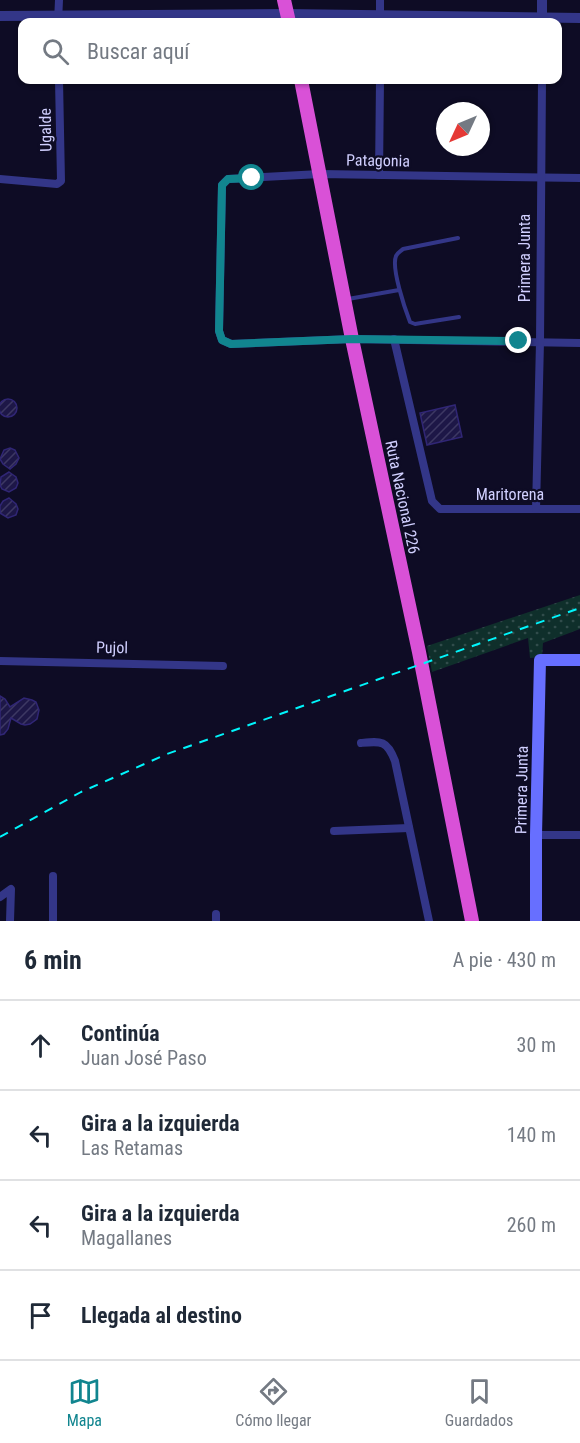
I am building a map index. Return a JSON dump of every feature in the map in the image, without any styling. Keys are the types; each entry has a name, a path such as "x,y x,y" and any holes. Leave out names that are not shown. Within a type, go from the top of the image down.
{"highway":[{"path":"284,0 288,18"},
{"name":"Ruta Nacional 226","path":"302,84 472,921"}],"main road":[{"name":"Primera Junta","path":"536,921 540,660 580,660"}],"street":[{"path":"58,0 58,18"},
{"path":"380,0 380,18"},
{"path":"542,0 542,18"},
{"path":"0,16 39,18"},
{"path":"562,19 580,18"},
{"name":"Ugalde","path":"0,179 57,184 61,181 59,84"},
{"path":"379,175 380,84"},
{"name":"Primera Junta","path":"536,509 542,84"},
{"name":"Patagonia","path":"352,339 231,344 222,340 219,331 222,185 228,179 320,174 580,178"},
{"path":"352,339 580,342"},
{"name":"Maritorena","path":"394,339 432,501 440,509 580,509"},
{"name":"Pujol","path":"0,661 223,666"},
{"path":"362,743 377,741 387,745 391,750 429,921"},
{"path":"334,831 409,828"},
{"path":"536,835 580,835"},
{"path":"52,921 53,876"},
{"path":"0,897 11,889 10,921"}],"lane":[{"path":"458,238 403,249 395,258 399,290 410,322 415,324 459,317"},
{"path":"345,300 399,290"}],"green space":[{"path":"580,595 580,629 543,643 542,657 530,658 528,638 432,672 427,646"}],"building":[{"path":"8,399 14,402 17,408 14,414 8,417 2,414 -1,408 2,402"},
{"path":"455,405 462,437 427,445 420,413"},
{"path":"10,448 15,450 19,458 10,469 0,459 4,450"},
{"path":"9,472 16,477 18,483 16,488 9,492 2,489 0,485 1,477"},
{"path":"9,498 18,509 16,515 8,518 0,513 0,506"},
{"path":"0,696 10,707 24,698 36,702 39,710 37,719 25,725 11,718 8,729 0,735"}],"railway":[{"path":"0,837 81,792 167,754 580,608"}],"route":[{"path":"252,178 228,179 222,185 219,331 222,340 231,344 352,339 519,341"}]}
